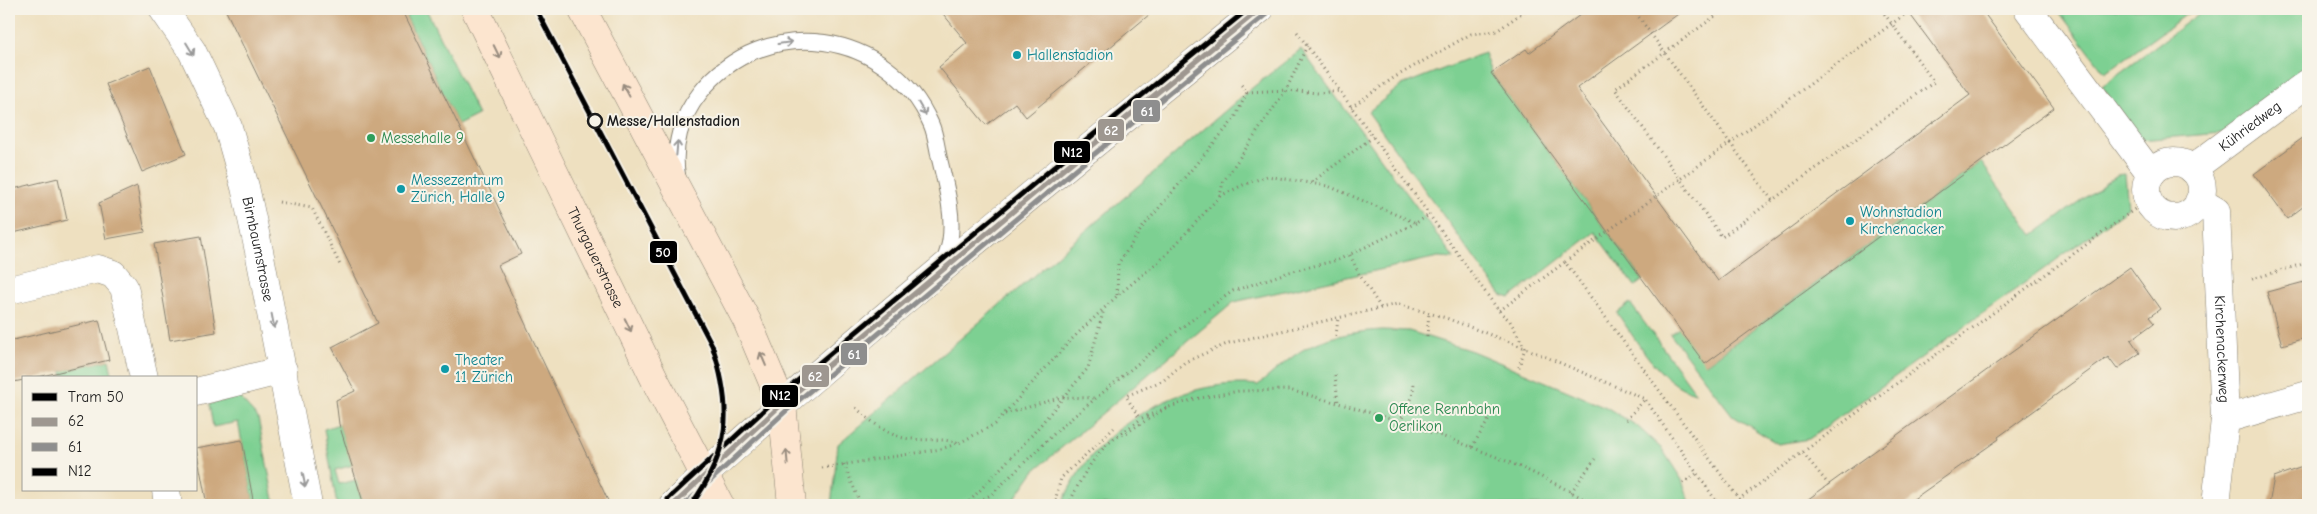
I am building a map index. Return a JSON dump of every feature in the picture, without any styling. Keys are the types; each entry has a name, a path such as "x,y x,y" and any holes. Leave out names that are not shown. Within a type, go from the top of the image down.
{"main road":[{"name":"Thurgauerstrasse","path":"475,9 657,384 720,505"},
{"path":"582,9 747,321 782,404 792,505"}],"street":[{"name":"Birnbaumstrasse","path":"163,9 192,51 228,127 245,187 283,370 308,505"},
{"path":"673,505 782,404 1260,9"},
{"path":"2028,9 2149,187 2151,208 2158,214 2171,218 2184,216 2195,209 2199,202 2201,184 2192,169 2174,162 2165,163 2149,187"},
{"name":"Kühriedweg","path":"2192,169 2308,83"},
{"name":"Kirchenackerweg","path":"2199,202 2216,211 2225,420 2216,505"},
{"path":"9,290 98,269 113,274 124,287 144,376"},
{"path":"198,391 283,370"},
{"path":"2225,420 2308,395"},
{"path":"166,492 168,505"}],"lane":[{"path":"682,196 676,167 679,132 690,106 709,81 730,64 781,42 808,40 850,48 870,56 892,72 918,102 931,125 951,221 950,241 941,271"}],"path":[{"path":"1351,107 1394,77 1472,34 1497,31 1526,9"},
{"path":"1633,9 1772,200"},
{"path":"1725,9 1615,89 1722,237 1934,82 1881,9"},
{"path":"1499,311 1912,9"},
{"path":"1297,32 1499,311 1510,321 1525,348 1518,370"},
{"path":"1220,196 1223,182 1286,90 1307,46"},
{"path":"1240,82 1247,92"},
{"path":"1247,92 1286,90 1318,93 1340,92"},
{"path":"1117,296 1118,264 1142,228 1235,118 1247,92"},
{"path":"1311,182 1373,137"},
{"path":"822,468 925,450 941,449 959,443 995,424 1072,339 1117,296 1165,256 1220,196 1243,185 1267,176 1290,181 1311,182 1328,186 1416,223"},
{"path":"1565,262 1739,499 1803,453 2149,187"},
{"path":"275,201 312,208 340,265"},
{"path":"968,505 991,495 1061,427 1095,398 1182,327 1233,290 1289,272 1338,260 1429,215"},
{"path":"1350,255 1359,274 1381,308"},
{"path":"2252,279 2303,264 2308,268"},
{"path":"1138,416 1126,396 1164,380 1185,362 1229,343 1398,304 1429,313 1525,348 1645,399 1719,505"},
{"path":"968,505 1032,435 1088,368 1104,309"},
{"path":"1427,336 1429,313"},
{"path":"1336,336 1338,318"},
{"path":"1335,374 1338,402"},
{"path":"1400,422 1412,398 1414,383"},
{"path":"1069,505 1085,472 1119,434 1126,433 1166,408 1196,399 1258,390 1289,390 1338,402 1400,422 1472,447 1571,492 1594,505"},
{"path":"1004,414 1062,397 1095,398"},
{"path":"1626,420 1645,399"},
{"path":"856,408 870,420 896,436 910,439 950,440 959,443"},
{"path":"1472,447 1490,418"},
{"path":"1054,505 1061,478 1114,428"},
{"path":"925,450 930,440"},
{"path":"1803,453 1829,485"},
{"path":"1571,492 1595,459"},
{"path":"844,464 852,488 861,505"},
{"path":"1683,483 1696,474"}],"green space":[{"path":"420,9 426,9 478,115 458,125 406,16"},
{"path":"2057,9 2194,9 2105,73"},
{"path":"2205,9 2308,9 2308,70 2222,133 2140,140 2102,86"},
{"path":"1301,49 1454,258 1438,257 1234,302 1034,471 1010,505 831,505 838,444 1247,92"},
{"path":"1484,53 1491,73 1643,280 1635,286 1595,232 1510,298 1501,295 1368,112 1402,85"},
{"path":"1981,162 2033,235 2117,175 2125,174 2128,208 1809,439 1778,444 1733,416 1670,334 1679,328 1706,364"},
{"path":"1630,303 1695,393 1682,388 1660,371 1641,348 1617,313"},
{"name":"Offene Rennbahn Oerlikon","path":"1382,330 1409,331 1472,351 1606,407 1637,426 1662,449 1682,480 1691,505 1062,505 1075,478 1093,454 1115,432 1141,414 1169,400 1198,390 1228,385 1258,385 1290,358 1315,344 1348,334"},
{"path":"109,360 113,376 63,376 62,371"},
{"path":"239,397 258,418 275,505 254,505 238,422 213,427 209,404"},
{"path":"339,424 353,465 335,470 339,484 357,480 364,505 337,505 324,429"}],"building":[{"path":"225,9 402,9 521,254 498,265 610,505 364,505 339,424 336,400 355,391 332,347 378,323"},
{"name":"Hallenstadion","path":"939,9 1156,9 1026,117 1015,103 986,125 939,67 967,43"},
{"name":"Wohnstadion Kirchenacker","path":"1588,9 1685,9 1577,88 1718,281 1970,95 1906,9 1981,9 2054,108 1705,364 1491,73 1526,49 1529,53"},
{"path":"150,66 186,154 142,172 106,84"},
{"path":"2308,134 2308,203 2287,219 2254,174"},
{"path":"58,178 67,220 9,234 9,190"},
{"path":"137,186 145,232 106,239 99,203"},
{"path":"201,236 216,332 170,340 154,244"},
{"path":"2130,267 2160,309 2149,317 2154,323 2131,340 2140,353 2117,369 2108,357 1998,437 1999,439 1905,505 1800,505"},
{"path":"2308,281 2308,337 2282,345 2267,292"},
{"path":"99,320 109,360 42,376 22,376 22,380 13,382 9,363 9,341"},
{"path":"242,440 254,505 207,505 198,458 198,448"},
{"path":"2308,465 2308,505 2269,505 2274,477"}],"tram line":[{"name":"50","path":"536,9 712,345 723,389 724,428 721,447 714,466 691,505"}],"transit line":[{"name":"N12","path":"668,499 777,398 1066,157 1248,9"},
{"name":"62","path":"673,505 782,404 1071,163 1260,9"},
{"name":"61","path":"684,505 787,410 1076,169 1265,15"}],"place":[{"name":"Hallenstadion","path":"1017,55"},
{"name":"Messe/Hallenstadion","path":"595,121"},
{"name":"Messehalle 9","path":"371,138"},
{"name":"Messezentrum Zürich, Halle 9","path":"401,189"},
{"name":"Wohnstadion Kirchenacker","path":"1850,221"},
{"name":"Theater 11 Zürich","path":"445,369"},
{"name":"Offene Rennbahn Oerlikon","path":"1379,418"}]}
